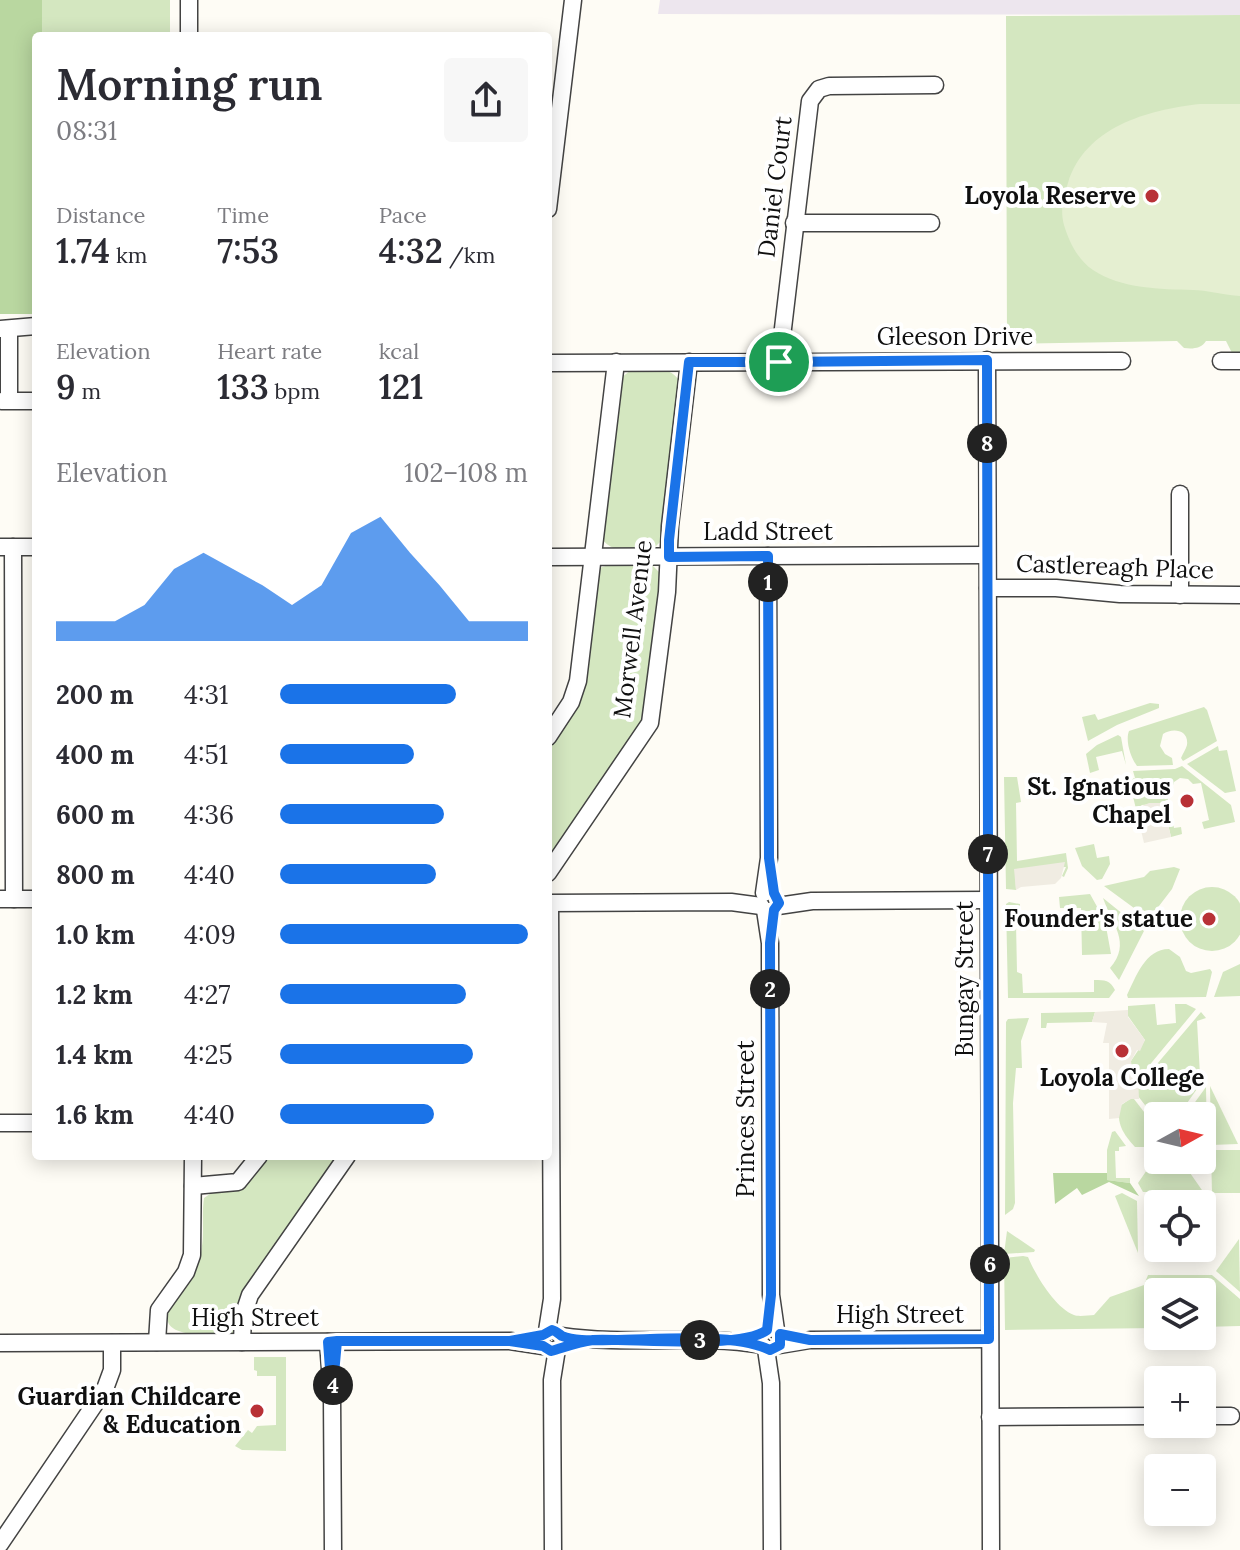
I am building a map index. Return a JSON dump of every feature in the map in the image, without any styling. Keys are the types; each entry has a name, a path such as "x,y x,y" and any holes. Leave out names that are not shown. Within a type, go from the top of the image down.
{"street":[{"path":"189,0 189,32"},
{"path":"552,138 554,103 573,0"},
{"name":"Daniel Court","path":"779,362 808,109 816,92 829,86 935,85"},
{"path":"794,223 931,223"},
{"path":"32,326 4,329 4,400 32,401"},
{"name":"Bungay Street","path":"987,360 991,1550"},
{"name":"Gleeson Drive","path":"552,363 1122,361"},
{"path":"1221,361 1240,361"},
{"name":"Morwell Avenue","path":"552,731 576,689 616,362"},
{"name":"Morwell Avenue","path":"552,867 650,723 667,592 670,526 689,362"},
{"path":"1180,494 1180,595"},
{"path":"32,547 7,547 7,899 32,899"},
{"name":"Ladd Street","path":"552,557 987,555"},
{"name":"Princes Street","path":"768,556 772,1550"},
{"name":"Castlereagh Place","path":"988,588 1056,588 1103,594 1240,595"},
{"path":"552,903 988,900"},
{"path":"0,1123 32,1123"},
{"path":"157,1342 159,1310 186,1272 192,1255 193,1160"},
{"path":"193,1186 238,1182 256,1160"},
{"path":"242,1342 244,1310 250,1295 344,1160"},
{"path":"551,1160 553,1550"},
{"name":"High Street","path":"0,1343 989,1339"},
{"path":"332,1342 333,1550"},
{"path":"0,1544 105,1389 112,1370 112,1343"},
{"path":"990,1417 1144,1416"},
{"path":"1216,1416 1231,1416"}],"shaded area":[{"path":"660,0 1240,0 1240,15 658,14"},
{"path":"1149,803 1163,803 1171,837 1144,843 1136,809"},
{"path":"1065,862 1061,878 1055,884 1016,890 1014,869"},
{"path":"1128,1010 1128,1017 1145,1040 1131,1061 1132,1078 1138,1078 1139,1099 1122,1104 1119,1118 1109,1119 1109,1043 1103,1043 1107,1023 1092,1022 1095,1012"}],"green space":[{"path":"0,0 42,0 42,32 32,32 32,314 0,314"},
{"path":"42,0 170,0 170,32 42,32"},
{"name":"Loyola Reserve","path":"1240,15 1240,353 1232,353 1226,341 1206,341 1199,347 1190,348 1184,348 1177,341 1007,344 1006,16"},
{"name":"Loyola Reserve","path":"1200,104 1240,104 1240,296 1142,287 1116,281 1093,270 1075,250 1063,220 1065,194 1076,164 1088,148 1120,125 1159,111"},
{"path":"631,370 665,370 680,382 662,540 653,549 618,549 602,539 621,378"},
{"path":"613,564 652,565 661,574 647,715 552,857 552,739 571,711 598,571"},
{"path":"1150,703 1159,704 1159,708 1088,741 1082,717 1095,714 1098,720"},
{"path":"1204,707 1217,741 1183,761 1181,758 1187,745 1185,736 1179,731 1167,732 1163,734 1160,746 1172,758 1173,765 1137,766 1129,749 1129,731"},
{"path":"1118,735 1126,765 1122,751 1096,757 1099,770 1090,773 1086,754"},
{"path":"1218,746 1219,751 1227,750 1236,791 1225,793 1187,764"},
{"path":"1182,766 1231,805 1235,822 1204,829 1202,822 1209,820 1201,783 1193,784 1188,779 1180,778 1174,782 1172,789 1166,791 1174,828 1181,827 1182,834 1171,837 1163,803 1142,805 1136,809 1129,780 1135,778 1133,771"},
{"path":"1004,777 1017,777 1021,802 1016,803 1017,861 1066,853 1068,868 1064,877 1066,867 1015,869 1016,890 1006,889"},
{"path":"1094,844 1097,858 1109,856 1110,864 1102,879 1097,880 1082,866 1075,848"},
{"path":"1180,869 1172,889 1149,919 1104,886 1144,877 1150,871"},
{"path":"1206,888 1218,888 1238,901 1241,931 1230,945 1218,950 1206,950 1186,937 1181,925 1181,913 1194,893"},
{"path":"1090,894 1105,921 1111,954 1082,955 1081,908 1060,908 1059,897"},
{"path":"1103,898 1144,931 1119,980 1110,968 1120,942"},
{"path":"1006,904 1020,904 1020,921 1016,923 1017,972 1022,974 1023,993 1094,992 1094,980 1101,980 1109,982 1115,990 1109,998 1008,998"},
{"path":"1169,949 1180,957 1186,971 1191,973 1210,969 1212,972 1206,997 1128,998 1142,965 1154,954"},
{"path":"1240,964 1240,996 1214,997 1223,972"},
{"path":"1155,1004 1157,1025 1176,1023 1175,1004 1186,1004 1196,1009 1138,1079 1132,1078 1131,1061 1145,1040 1128,1016 1128,1006"},
{"path":"1095,1012 1092,1022 1047,1023 1046,1028 1041,1028 1041,1013"},
{"path":"1201,1012 1206,1018 1197,1021 1200,1075 1205,1082 1141,1083"},
{"path":"1029,1018 1021,1041 1022,1068 1016,1068 1013,1103 1015,1203 1005,1215 1006,1022 1008,1019"},
{"path":"1199,1086 1188,1102 1144,1104 1138,1096 1138,1088"},
{"path":"1210,1086 1238,1144 1216,1145 1216,1102 1210,1102"},
{"path":"1206,1087 1206,1102 1195,1102"},
{"path":"1134,1099 1144,1112 1144,1147 1135,1147 1124,1133 1119,1118 1120,1106"},
{"path":"1115,1131 1126,1146 1115,1151 1116,1178 1130,1178 1130,1183 1107,1180 1107,1150"},
{"path":"1216,1150 1240,1150 1240,1193 1216,1193 1216,1190 1212,1190 1212,1174 1216,1174"},
{"path":"259,1160 340,1160 236,1334 190,1334 170,1326 167,1318 199,1259 204,1198"},
{"path":"1053,1173 1107,1173 1107,1180 1130,1183 1139,1196 1109,1182 1082,1195 1077,1188 1055,1204"},
{"path":"1144,1174 1191,1174 1202,1190 1143,1192 1138,1183"},
{"path":"1122,1193 1137,1201 1138,1253 1115,1196"},
{"path":"1007,1231 1035,1250 1034,1252 1004,1254"},
{"path":"1239,1239 1240,1292 1216,1271"},
{"path":"1028,1257 1053,1298 1074,1315 1094,1315 1110,1297 1144,1285 1144,1328 1005,1330 1004,1258"},
{"path":"1148,1275 1212,1275 1216,1278 1147,1278"},
{"path":"1216,1278 1240,1299 1240,1326 1216,1327"},
{"path":"254,1357 286,1357 286,1451 242,1450 235,1446 248,1430 252,1433 257,1426 276,1425 276,1376 257,1376"}],"place":[{"name":"Loyola Reserve","path":"1152,196"},
{"name":"St. Ignatious Chapel","path":"1187,801"},
{"name":"Founder's statue","path":"1209,919"},
{"name":"Loyola College","path":"1122,1051"},
{"name":"Guardian Childcare & Education","path":"257,1411"}],"route":[{"path":"779,362 689,362 669,540 669,557 768,556 769,858 774,893 779,903 774,910 770,943 771,1295 767,1330 763,1334 733,1340 663,1340 592,1340 560,1346 551,1351 543,1346 510,1341 337,1341 332,1396 328,1342 337,1341 423,1341 510,1341 543,1335 552,1330 561,1336 592,1340 663,1340 733,1340 762,1345 770,1350 780,1345 780,1334 810,1340 989,1339 987,360 779,362"}]}
